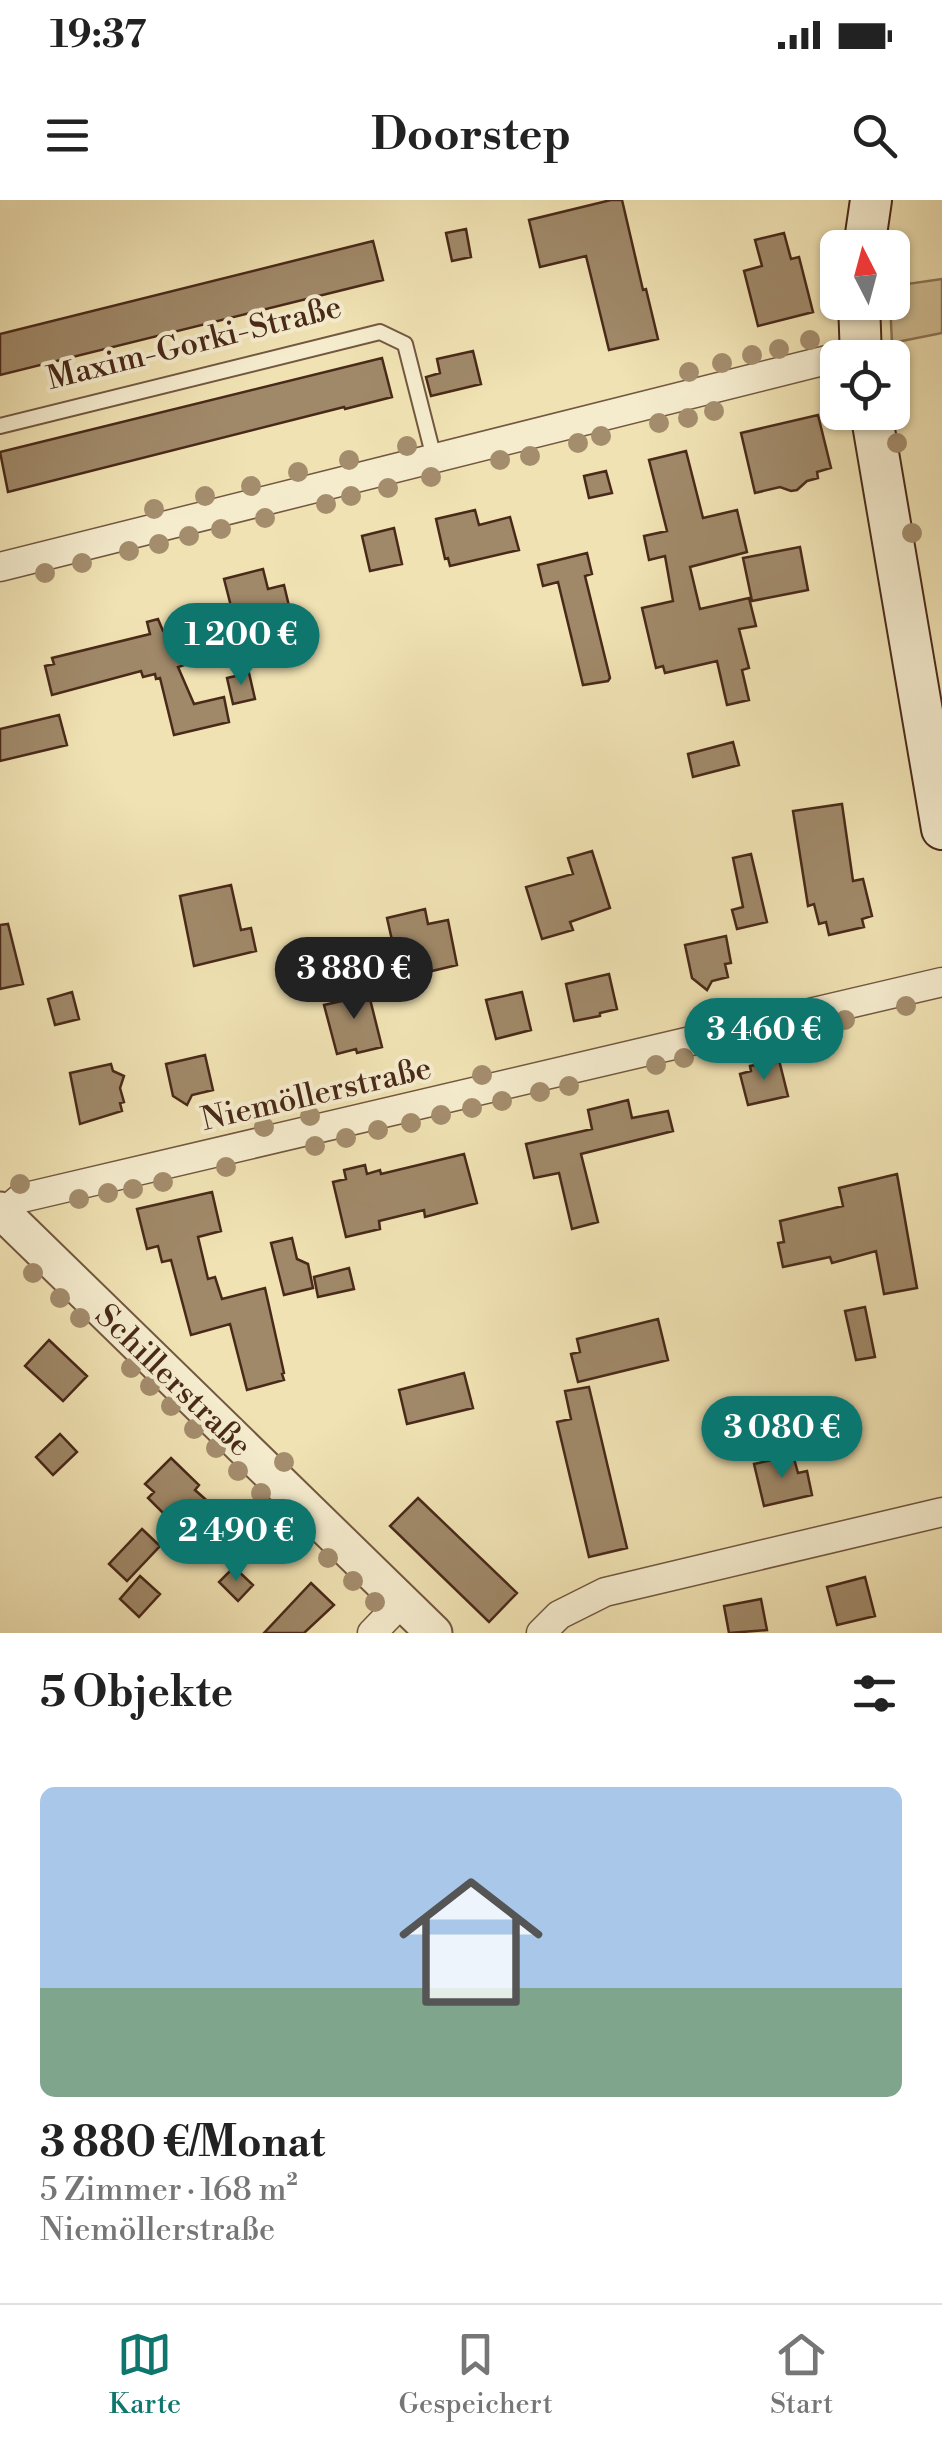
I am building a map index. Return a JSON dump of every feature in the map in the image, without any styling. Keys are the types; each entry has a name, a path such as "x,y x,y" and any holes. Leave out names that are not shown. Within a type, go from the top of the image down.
{"main road":[{"path":"867,230 871,200"},
{"path":"874,430 942,829"}],"street":[{"path":"0,567 820,361"},
{"name":"Niemöllerstraße","path":"2,1212 20,1198 942,982"},
{"name":"Schillerstraße","path":"2,1212 434,1633"},
{"path":"541,1633 559,1615 605,1592 942,1512"},
{"path":"372,1633 402,1602"}],"lane":[{"name":"Maxim-Gorki-Straße","path":"0,426 380,332 405,344 434,458"}],"shaded area":[{"path":"942,279 942,333 892,340 891,320 910,320 910,284"}],"building":[{"path":"622,200 658,339 609,350 586,256 540,267 529,220"},
{"path":"466,229 471,257 452,261 446,233"},
{"path":"784,233 791,259 799,257 813,312 758,326 744,271 762,266 755,240"},
{"path":"373,241 383,280 0,375 0,334"},
{"path":"473,351 481,384 431,396 426,377 440,373 437,359"},
{"path":"382,358 392,397 8,492 0,452"},
{"path":"818,415 831,468 817,472 818,478 797,490 780,487 755,493 741,433"},
{"path":"686,451 703,518 737,510 747,552 690,567 700,609 749,598 756,626 739,629 749,668 742,670 749,700 727,705 717,661 665,673 663,666 656,668 642,608 673,601 665,556 649,560 644,536 667,531 649,460"},
{"path":"606,471 612,493 589,498 584,476"},
{"path":"475,510 479,525 510,517 519,550 450,566 436,519"},
{"path":"394,528 402,564 370,571 362,536"},
{"path":"800,547 808,590 752,601 743,558"},
{"path":"587,553 592,574 585,576 610,678 583,685 558,582 543,586 538,565"},
{"path":"263,569 268,589 284,585 289,606 272,609 275,621 255,609 233,614 224,579"},
{"path":"158,619 163,631 169,629 171,635 181,632 188,664 178,667 194,704 224,697 229,722 174,735 160,678 156,679 155,674 143,677 141,671 52,695 45,666 54,664 52,658 150,634 147,622"},
{"path":"249,673 255,699 233,704 227,678"},
{"path":"59,715 67,745 0,761 0,729"},
{"path":"733,742 739,765 693,777 688,754"},
{"path":"842,804 853,881 863,879 872,916 862,919 864,927 829,935 826,922 819,924 814,904 808,906 793,811"},
{"path":"592,851 610,908 570,922 573,930 542,939 526,887 573,874 568,858"},
{"path":"751,854 767,922 737,929 732,910 743,907 733,858"},
{"path":"231,885 241,930 251,928 256,951 194,966 180,896"},
{"path":"425,909 428,924 448,920 457,965 428,972 426,965 399,971 387,918"},
{"path":"8,924 23,984 0,989 0,925"},
{"path":"726,936 731,963 725,964 728,977 712,981 707,990 692,978 685,945"},
{"path":"609,974 617,1009 574,1021 566,984"},
{"path":"366,983 382,1047 337,1054 324,1005 346,1000 343,988"},
{"path":"72,992 79,1019 55,1025 48,999"},
{"path":"522,992 531,1030 496,1039 486,1000"},
{"path":"205,1055 213,1090 192,1095 187,1105 173,1096 166,1064"},
{"path":"779,1060 788,1096 748,1105 740,1074 751,1071 750,1066"},
{"path":"111,1064 113,1071 124,1076 120,1088 122,1111 80,1124 70,1073"},
{"path":"628,1100 632,1118 668,1111 673,1131 581,1154 598,1222 572,1229 559,1173 534,1178 526,1144 592,1129 588,1110"},
{"path":"464,1154 477,1203 425,1217 424,1210 379,1221 380,1229 346,1237 333,1182 346,1179 344,1170 365,1165 367,1174 380,1170 381,1174"},
{"path":"897,1174 917,1288 884,1294 876,1251 832,1263 830,1257 783,1267 778,1243 784,1242 780,1221 843,1206 839,1188"},
{"path":"212,1192 221,1231 198,1237 208,1279 215,1277 222,1299 265,1288 284,1380 247,1390 230,1324 191,1335 171,1260 162,1262 158,1246 147,1249 137,1209"},
{"path":"292,1238 297,1259 308,1264 313,1288 284,1295 271,1243"},
{"path":"349,1268 354,1289 318,1297 314,1277"},
{"path":"865,1307 875,1357 856,1360 845,1311"},
{"path":"658,1319 668,1360 578,1382 571,1354 580,1352 577,1339"},
{"path":"49,1340 87,1376 63,1401 25,1366"},
{"path":"464,1373 473,1408 407,1424 399,1390"},
{"path":"589,1387 627,1548 589,1557 557,1422 571,1419 565,1391"},
{"path":"60,1434 77,1452 53,1475 36,1457"},
{"path":"793,1455 798,1473 807,1471 812,1495 764,1506 754,1464"},
{"path":"171,1458 199,1485 195,1490 249,1538 232,1556 179,1506 168,1518 148,1498 154,1492 145,1484"},
{"path":"418,1498 517,1593 489,1622 390,1526"},
{"path":"142,1529 160,1546 127,1581 109,1564"},
{"path":"234,1567 253,1585 238,1601 219,1582"},
{"path":"140,1576 160,1594 139,1617 120,1599"},
{"path":"865,1577 875,1616 837,1625 827,1587"},
{"path":"311,1583 334,1605 304,1633 264,1633"},
{"path":"761,1599 767,1630 729,1633 724,1606"}]}
